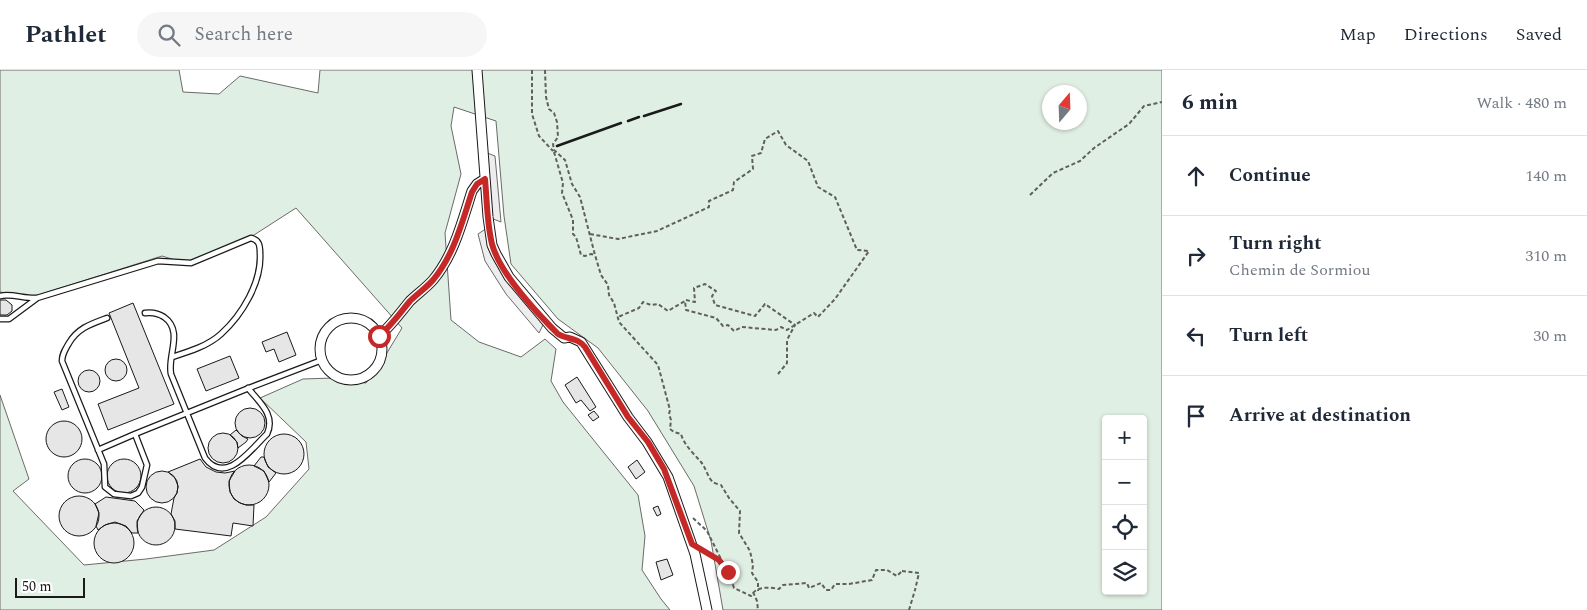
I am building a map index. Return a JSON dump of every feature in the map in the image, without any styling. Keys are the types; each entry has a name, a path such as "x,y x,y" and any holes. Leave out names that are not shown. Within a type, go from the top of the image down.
{"street":[{"path":"478,70 485,179 492,245 499,261 516,286 558,334 564,338 575,339 585,347 628,417 648,442 664,469 692,544 707,610"},
{"path":"379,336 392,325 410,301 433,280 440,270 454,246 472,192 477,184 485,179"},
{"path":"346,318 362,320 369,324 379,336 381,353 379,362 374,369 359,378 350,379 333,374 322,360 320,353 322,337 326,330 338,320 346,318"}],"lane":[{"path":"0,296 37,298 158,261 191,263 251,238 256,240 259,244 260,253 259,271 248,298 240,311 218,337 172,357"},
{"path":"0,319 9,319 37,298"},
{"path":"145,313 160,314 172,325 174,334 171,374 209,462 222,469 231,468 267,434 270,428 268,412 248,388"},
{"path":"107,318 83,327 72,337 62,356 62,362 104,464 105,487 114,494 130,496 134,495 142,487 148,465 135,434"},
{"path":"98,450 248,388 322,360"}],"path":[{"path":"532,70 532,114 539,136 565,160 572,184 580,197 601,275 608,285 609,294 618,317 625,329 658,364 670,410 670,429 681,434 682,440 690,448 695,458 701,462 714,482 721,485 728,498 740,511 739,533 750,551 753,565 752,573 758,582 758,591"},
{"path":"545,70 546,97 549,109 554,113 557,122 558,137 553,144 554,151 563,182 562,192 573,220 573,234 576,237 581,254 585,256 595,255"},
{"path":"1030,195 1053,172 1080,160 1129,124 1144,106 1162,102"},
{"path":"590,234 618,239 657,231 709,207 709,201 733,190 734,182 753,169 752,156 761,153 765,139 778,131 786,146 808,162 818,187 835,197 857,250 869,250 835,299 818,317 814,313 787,330 781,327 776,330 742,327 734,331 728,325 724,326 716,318 686,310 685,301 668,311 658,304 651,305 643,302 639,308 618,317"},
{"path":"686,300 695,302 694,288 705,284 716,290 712,296 715,305 755,316 765,304 795,325"},
{"path":"778,374 787,363 787,340 795,325"},
{"path":"687,512 707,531 727,569"},
{"path":"692,544 719,560 728,572 734,588 751,596 753,592 763,587 779,589 783,586 807,583 809,588 821,583 826,590 831,590 835,584 849,584 872,580 876,570 888,570 897,576 902,571 919,573 909,610"},
{"path":"753,592 758,610"}],"green space":[{"path":"0,70 179,70 183,92 219,94 240,76 318,93 320,70 1162,70 1162,610 723,610 711,541 694,486 648,411 598,348 558,319 511,264 504,216 496,121 454,107 451,126 461,174 445,233 451,320 479,342 521,357 545,339 556,349 551,381 563,402 638,495 645,536 642,570 670,610 0,610 0,395 29,479 13,491 84,565 214,550 266,517 309,469 306,442 260,398 303,379 333,378 366,383 376,371 402,328 296,208 254,235 185,263 162,256 32,297 0,292"}],"shaded area":[{"path":"482,151 495,156 501,222 488,217"},
{"path":"490,226 496,254 545,321 539,333 506,294 485,261 478,234"}],"building":[{"path":"0,300 6,300 12,305 12,311 7,315 0,315"},
{"path":"133,303 174,404 108,430 98,404 139,388 109,313"},
{"path":"287,332 296,355 279,362 274,349 266,352 262,342"},
{"path":"230,356 239,378 206,391 197,369"},
{"path":"116,359 124,362 127,370 124,378 116,381 108,378 105,370 108,362"},
{"path":"89,370 97,373 100,381 97,389 89,392 81,389 78,381 81,373"},
{"path":"577,377 596,407 590,411 581,400 576,403 565,385"},
{"path":"62,389 69,407 62,410 54,392"},
{"path":"250,408 261,412 265,423 261,434 250,438 239,434 235,423 239,412"},
{"path":"594,411 599,417 593,421 588,415"},
{"path":"64,421 76,427 82,439 76,451 64,457 52,451 46,439 52,427"},
{"path":"236,430 248,439 238,448 237,442 230,435"},
{"path":"223,433 234,437 238,448 234,459 223,463 212,459 208,448 212,437"},
{"path":"288,434 295,437 301,443 304,454 303,462 295,471 288,474 280,474 273,471 265,462 264,450 267,443 276,435"},
{"path":"261,457 264,457 268,467 276,473 269,482 264,471 254,466"},
{"path":"85,459 97,464 102,476 97,488 85,493 73,488 68,476 73,464"},
{"path":"124,459 136,464 141,476 136,488 124,493 112,488 107,476 112,464"},
{"path":"200,459 206,467 216,472 235,471 229,481 230,492 234,499 240,503 254,505 253,526 233,523 231,536 175,529 175,521 171,514 178,486 175,478 168,472"},
{"path":"637,460 645,472 636,479 628,467"},
{"path":"253,465 260,468 266,474 269,485 268,493 260,502 253,505 245,505 238,502 230,493 229,481 232,474 241,466"},
{"path":"162,471 174,475 178,487 174,499 162,503 150,499 146,487 150,475"},
{"path":"75,496 83,496 90,499 96,505 99,516 96,527 90,533 83,536 75,536 68,533 62,527 59,520 59,512 62,505 68,499"},
{"path":"106,497 135,501 144,510 137,521 138,533 132,533 126,526 115,522 105,525 98,530 96,526 99,513 95,504"},
{"path":"658,506 661,514 657,516 653,508"},
{"path":"156,507 170,512 175,526 170,540 156,545 142,540 137,526 142,512"},
{"path":"118,523 125,526 131,532 134,543 133,551 125,560 118,563 110,563 103,560 95,551 94,539 97,532 106,524"},
{"path":"667,559 673,575 661,580 656,562"}],"wall":[{"path":"644,116 681,104"},
{"path":"628,121 639,117"},
{"path":"557,146 621,123"}],"route":[{"path":"379,336 392,325 410,301 433,280 440,270 454,246 472,192 477,184 485,179 492,245 503,268 516,286 558,334 564,338 575,339 585,347 628,417 660,461 674,491 692,544 719,560 728,572"}]}
